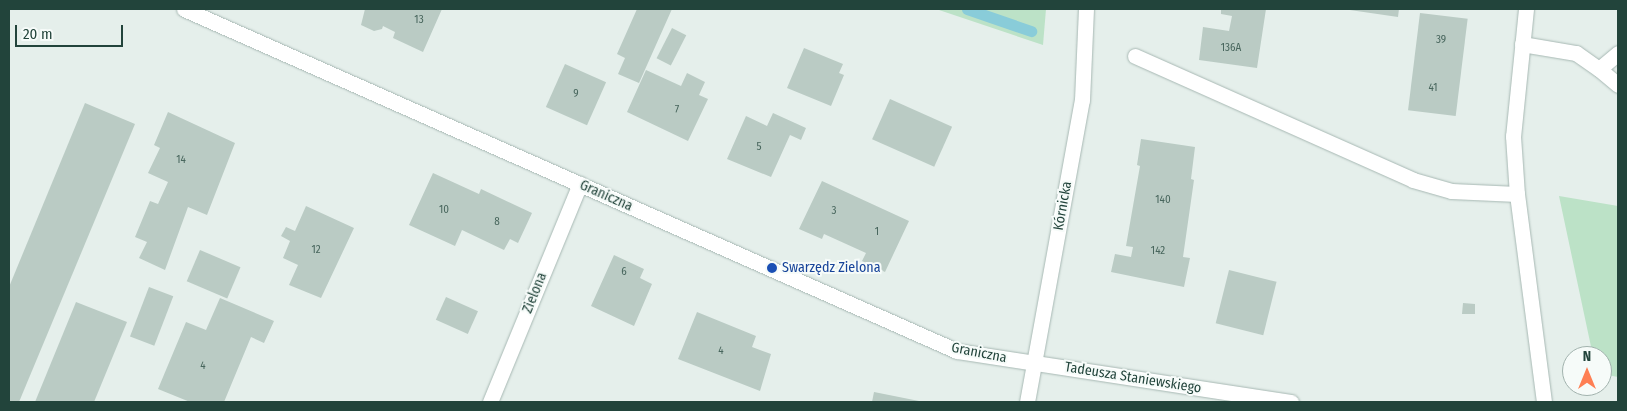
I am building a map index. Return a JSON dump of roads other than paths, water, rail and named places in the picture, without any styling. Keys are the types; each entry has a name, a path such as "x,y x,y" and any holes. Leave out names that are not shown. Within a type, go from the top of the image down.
{"street":[{"name":"Graniczna","path":"184,9 957,351 1034,363"},
{"name":"Kórnicka","path":"1027,402 1082,100 1086,9"},
{"path":"1526,9 1513,136 1517,194 1544,402"},
{"path":"1522,44 1576,53 1618,85"},
{"path":"1599,69 1618,52"},
{"path":"1135,56 1413,180 1451,191 1517,194"},
{"name":"Zielona","path":"490,402 580,184"},
{"name":"Tadeusza Staniewskiego","path":"1034,363 1291,402"}],"waterway":[{"path":"967,9 1031,31"}],"place":[{"name":"Swarzędz Zielona","path":"772,268"}]}
